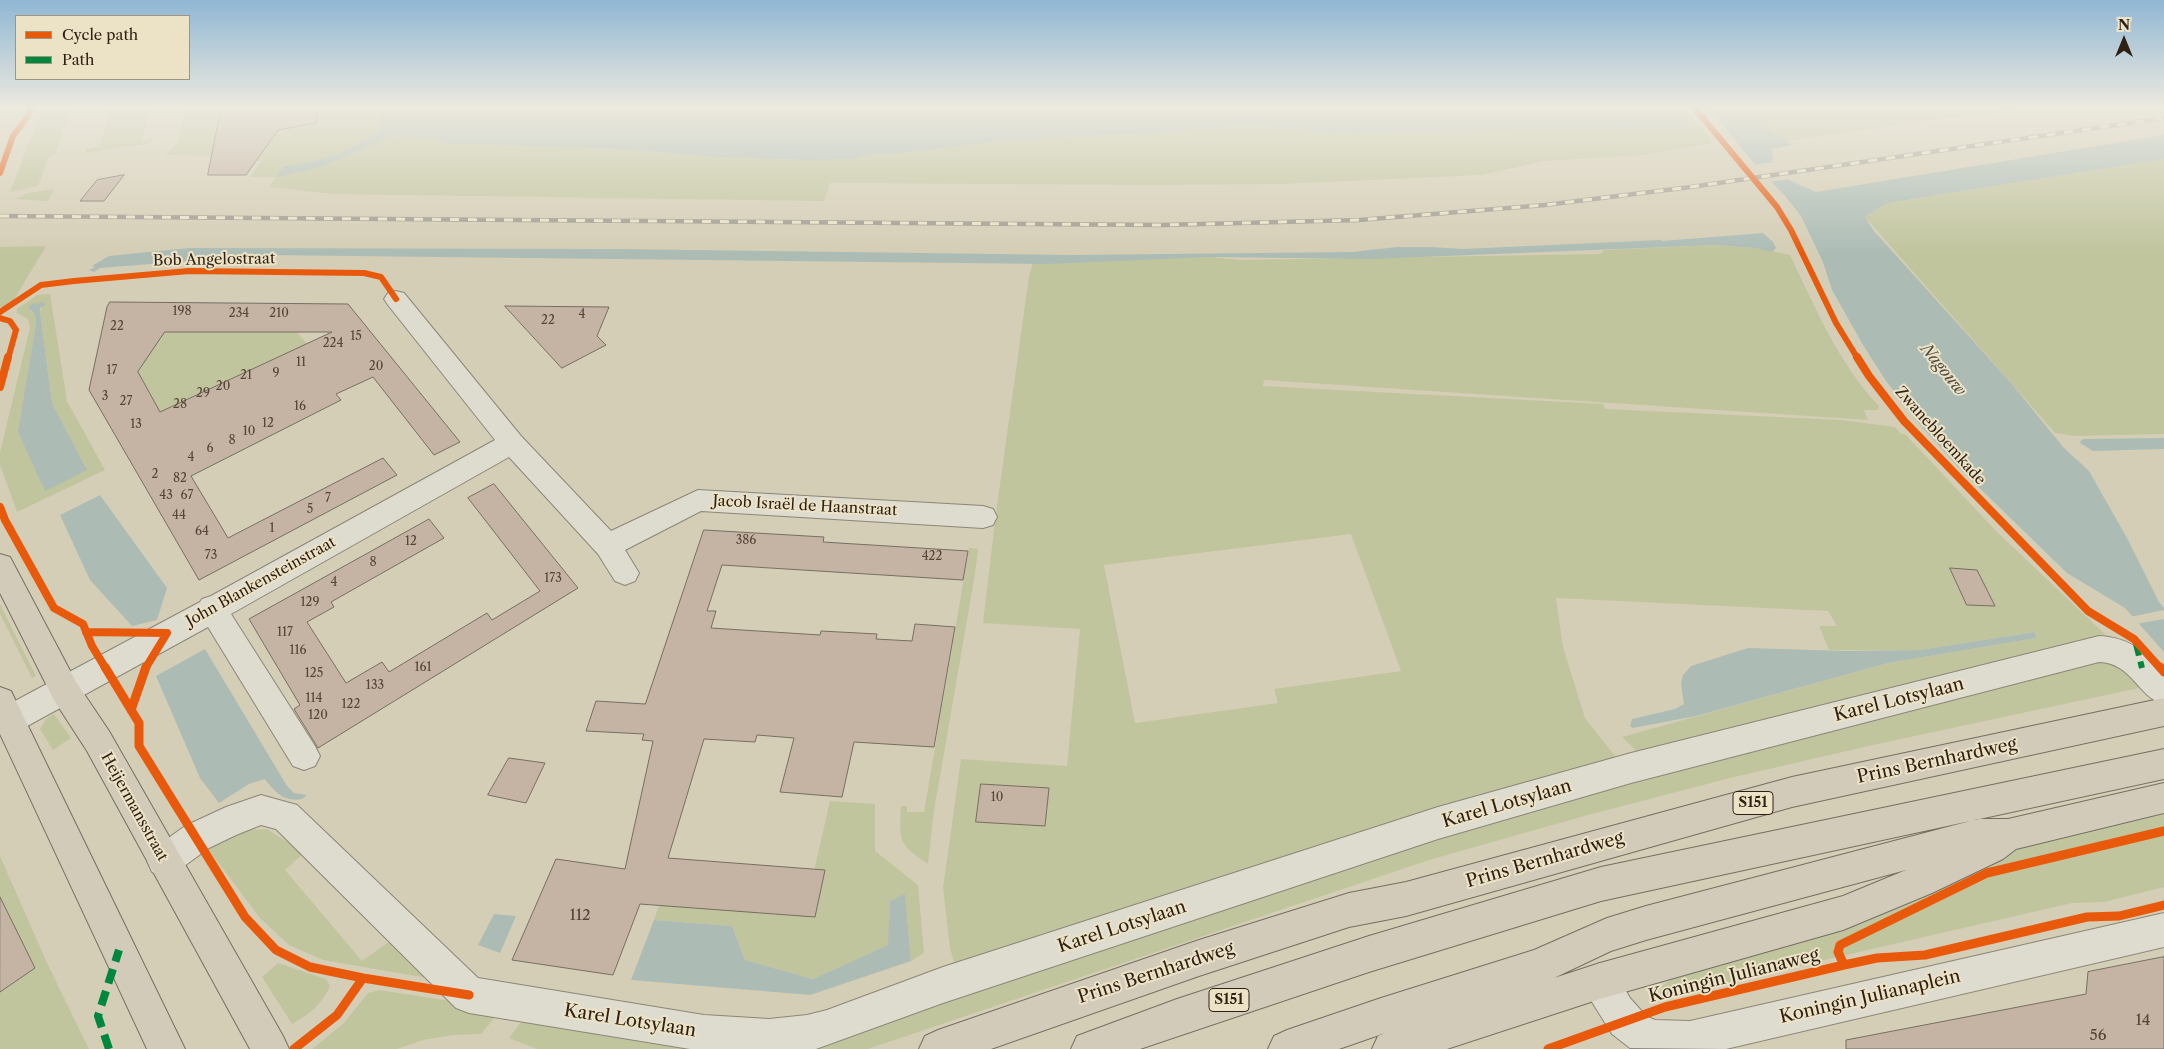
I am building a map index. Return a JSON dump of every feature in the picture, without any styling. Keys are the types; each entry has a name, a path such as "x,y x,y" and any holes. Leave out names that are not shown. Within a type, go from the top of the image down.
{"main road":[{"name":"Heijermansstraat","path":"0,565 65,691 98,742 270,1049"},
{"name":"Prins Bernhardweg","path":"938,1049 1128,981 1350,910 1406,899 1792,792 2163,706"},
{"path":"4,710 166,1049"},
{"name":"S151","path":"1090,1049 1177,1017 1369,954 1601,884 2164,764"},
{"name":"Koningin Julianaweg","path":"1287,1049 1381,1016 1538,967 1606,935 1632,926 1978,835 2008,835 2164,798"},
{"name":"Koningin Julianaweg","path":"1391,1049 1600,981 1863,906 1991,848 2008,835"},
{"path":"1581,947 1600,981"}],"street":[{"path":"396,299 512,444 608,546 625,572"},
{"name":"John Blankensteinstraat","path":"4,710 65,691 212,608 512,444"},
{"name":"Jacob Israël de Haanstraat","path":"608,546 698,500 983,517"},
{"path":"212,608 304,756"},
{"name":"Karel Lotsylaan","path":"164,861 197,837 226,823 261,810 285,816 469,995 704,1033 769,1038 827,1028 952,982 1438,823 1631,768 2099,649 2113,649 2138,654 2163,706"},
{"name":"Koningin Julianaplein","path":"1600,981 1624,1020 1638,1033 1664,1040 1690,1038 2164,930"}],"green space":[{"path":"24,155 55,155 49,156 38,186 10,192"},
{"path":"165,155 334,155 284,166 299,171 318,168 349,155 692,155 792,160 853,159 869,155 1643,155 1543,161 1482,175 1283,184 830,183 824,201 333,194 269,187 276,177 250,177 261,161 248,161 252,156"},
{"path":"2164,159 2164,434 2076,436 2055,433 1865,217 1887,203"},
{"path":"54,189 48,201 15,199 28,193"},
{"path":"1714,245 1756,248 1790,255 1829,334 1852,372 1879,406 1878,410 1864,410 1868,420 1264,380 1263,386 1603,404 1605,409 1842,420 1895,427 1901,434 1905,434 1997,532 2109,638 1639,754 1622,737 1888,663 2036,638 2035,632 1920,650 1829,650 1819,626 1837,626 1828,611 1556,598 1563,647 1585,718 1619,761 955,966 950,948 943,888 961,759 1067,766 1080,629 983,623 996,513 1029,276 1033,263 1211,257 1240,260 1601,254 1604,250","holes":["1351,534 1401,671 1274,689 1278,703 1135,723 1104,565"]},
{"path":"46,246 8,310 0,307 0,247"},
{"path":"50,294 67,401 105,470 17,512 0,465 0,452 30,328 28,319 17,313 17,309 37,295","holes":["34,306 41,308 52,403 87,470 29,370 36,324 35,313 30,311"]},
{"path":"192,303 225,303 205,332 297,332 307,344 160,412 138,372 165,332 171,332"},
{"path":"969,548 978,549 975,574 934,811 928,864 911,851 903,841 900,827 901,806 907,806 907,812 924,812"},
{"path":"0,604 36,676 32,678 0,614"},
{"path":"2103,655 2153,685 1873,745 1730,778 1588,815 1429,860 868,1049 799,1049 1364,856 1741,749"},
{"path":"54,714 71,738 53,750 40,729 46,719"},
{"path":"830,801 875,804 875,851 918,885 924,953 911,961 905,895 890,901 889,945 813,979 745,960 732,926 654,920 669,877 666,859 814,871"},
{"path":"2164,813 2164,887 2104,902 2072,903 1659,998 1662,986 1674,978 2015,849"},
{"path":"267,829 304,853 285,870 362,961 393,939 427,978 323,960 289,945 260,918 208,849 244,830"},
{"path":"0,856 48,965 89,1049 0,1049"},
{"path":"278,963 326,979 330,986 314,1008 292,1024 262,977"},
{"path":"379,990 502,1009 481,1034 453,1035 423,1040 397,1049 312,1049 343,1024 368,993"},
{"path":"527,1014 686,1047 686,1049 537,1049 509,1038"}],"water":[{"path":"334,155 349,155 318,168 276,177 284,166"},
{"path":"692,155 869,155 853,159 810,160"},
{"name":"Nagouw","path":"1747,155 1773,155 1773,159 1771,160 1791,181 1816,192 2042,155 2164,155 2164,159 1887,203 1865,217 1874,231 2011,383 2064,448 2089,471 2127,538 2159,602 2164,608 2164,652 2125,608 2067,573 1961,470 1922,427 1886,381 1863,345 1832,290 1823,262 1801,216"},
{"path":"1763,233 1773,242 1776,248 1772,252 1756,248 1714,245 1372,259 1211,257 1047,264 265,255 100,268 94,272 89,270 95,267 92,266 109,256 189,248 620,249 1072,255 1352,252 1397,247 1463,249 1662,241"},
{"path":"42,302 46,304 40,308 40,312 52,403 87,470 45,491 18,432 36,324 35,314 28,308 32,304 38,303 35,306"},
{"path":"2164,438 2164,449 2093,451 2080,443 2084,439"},
{"path":"100,495 167,588 157,620 132,626 90,580 60,515"},
{"path":"2035,632 2036,638 1888,663 1696,716 1633,728 1630,726 1632,719 1675,709 1684,704 1681,684 1683,675 1691,666 1748,648 1846,651 1920,650"},
{"path":"205,649 287,786 294,793 307,795 302,799 285,798 276,792 265,779 249,784 219,803 200,778 156,676"},
{"path":"905,894 911,961 810,995 631,980 654,920 732,926 745,960 813,979 888,945 890,901"},
{"path":"494,914 516,916 500,953 478,945"}],"pier":[{"path":"1775,162 1791,179 1768,182 1752,165"},
{"path":"2164,610 2164,619 2136,624 2130,617"}],"building":[{"path":"212,155 260,155 246,175 208,175"},
{"path":"124,175 104,201 80,201 97,180"},
{"path":"110,302 348,304 460,442 434,455 373,377 336,394 341,400 191,476 228,538 383,458 397,475 199,580 89,390 107,307","holes":["165,332 332,332 160,412 138,372"]},
{"path":"505,306 609,307 597,336 606,345 562,368"},
{"path":"494,484 578,588 318,748 294,709 300,705 249,619 429,519 444,538 331,602 334,607 307,622 346,683 382,662 389,672 487,613 492,620 540,591 468,498"},
{"path":"704,530 824,537 823,542 968,551 963,580 722,565 707,611 716,611 711,628 820,635 821,631 877,634 876,639 912,641 915,624 955,627 934,747 854,742 842,797 780,792 794,738 757,735 755,742 704,739 668,858 825,870 815,917 640,904 613,975 512,960 556,859 625,869 653,741 642,740 644,734 586,731 596,701 645,704"},
{"path":"1950,568 1977,570 1995,606 1967,605"},
{"path":"509,758 545,763 526,803 488,795"},
{"path":"981,784 1049,788 1045,826 976,822"},
{"path":"0,897 35,968 0,992"},
{"path":"2164,957 2164,1049 1846,1049 1846,1040 2086,994 2088,972"}],"railway":[{"path":"0,216 1162,225 1359,220 1545,205 1691,187 1911,155"}],"marked path":[{"path":"2136,644 2142,668"},
{"path":"109,1049 98,1016 119,950"}],"cycle path":[{"path":"0,173 6,155"},
{"name":"Zwanebloemkade","path":"1734,155 1777,207 1791,230 1836,323 1869,376 1904,421 2088,611 2134,639 2164,672"},
{"name":"Bob Angelostraat","path":"0,312 41,285 189,271 364,273 381,277 396,299"},
{"path":"0,318 10,321 16,330 0,387"},
{"path":"0,507 5,520 54,608 83,624 92,646 139,723 139,746 245,917 276,950 310,967 363,978 469,995"},
{"path":"86,632 167,633 144,670 131,710"},
{"path":"1548,1049 1665,1007 1844,965 1838,952 1840,945 1987,873 2164,831"},
{"path":"1844,965 1877,958 1925,955 2087,917 2119,916 2164,905"},
{"path":"294,1049 337,1015 363,978"}]}
